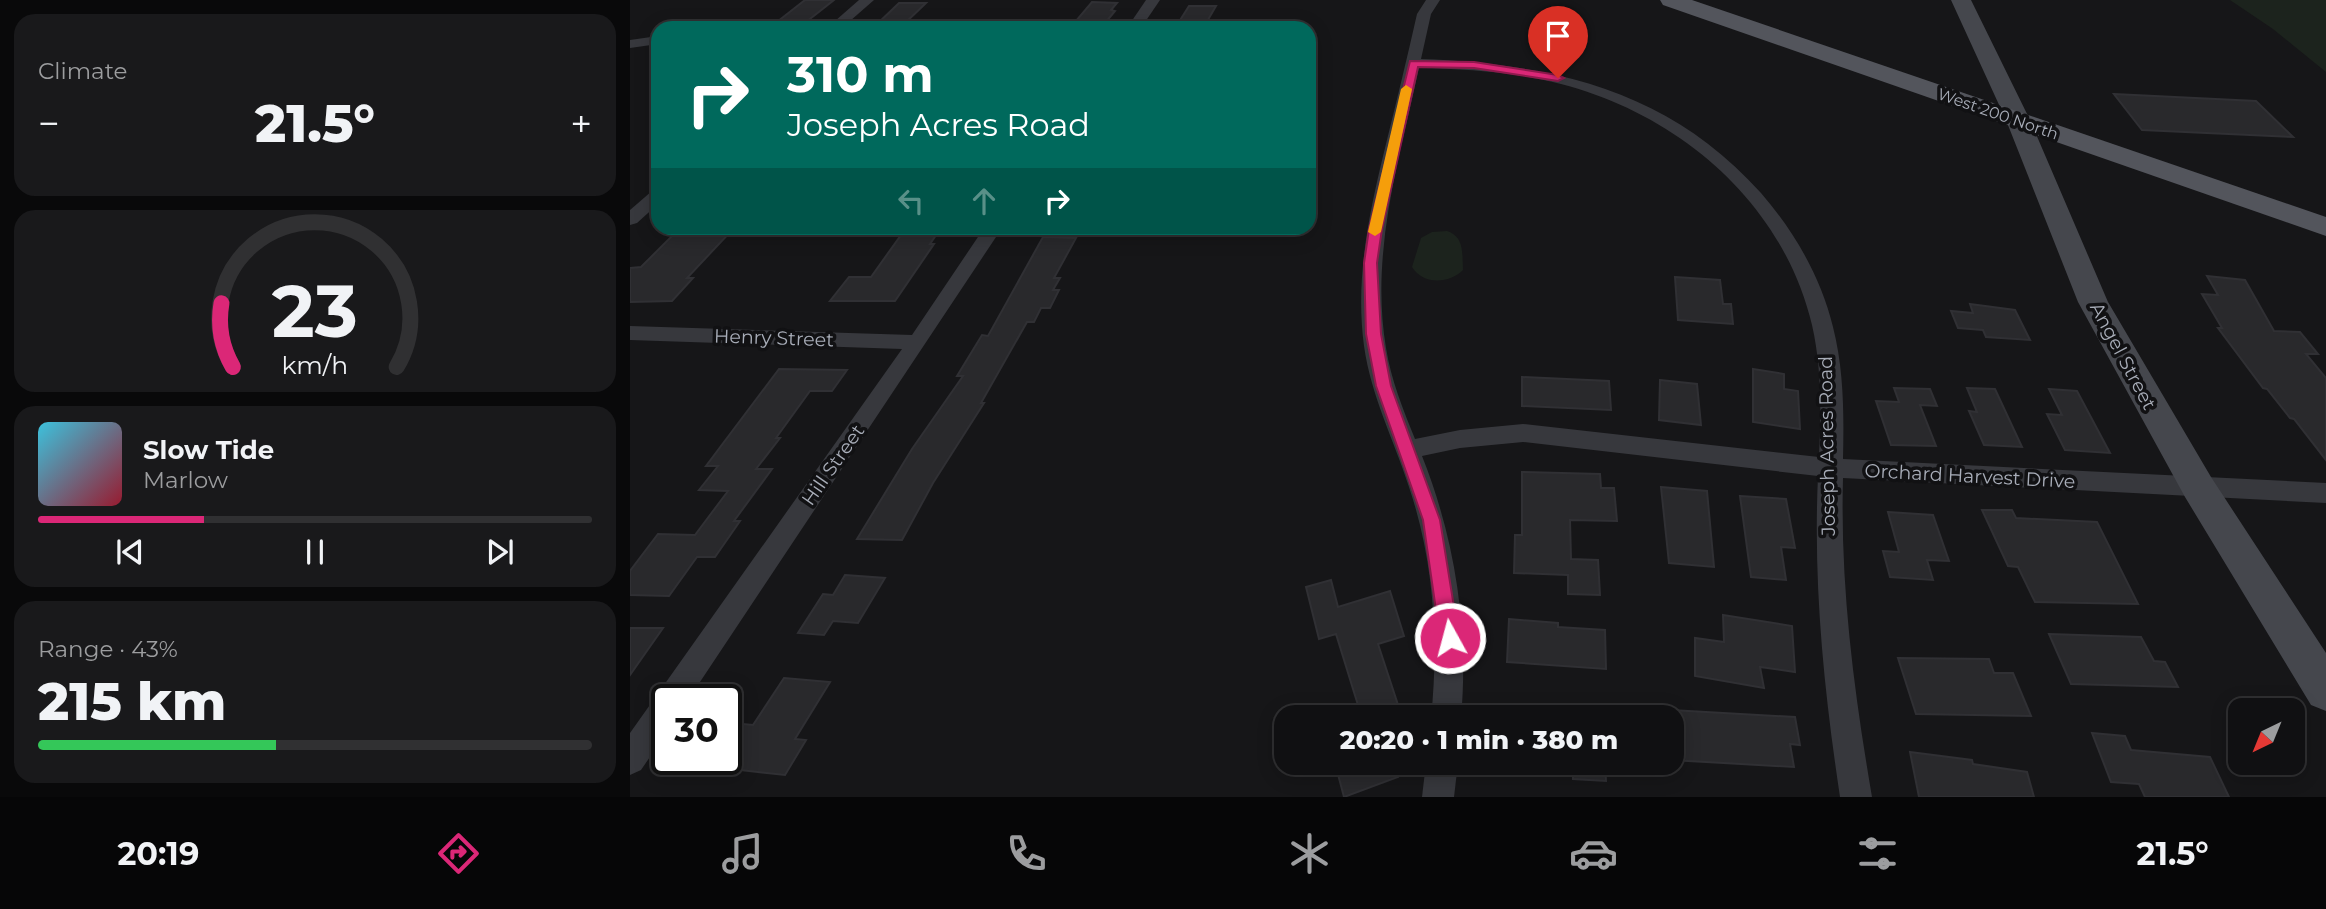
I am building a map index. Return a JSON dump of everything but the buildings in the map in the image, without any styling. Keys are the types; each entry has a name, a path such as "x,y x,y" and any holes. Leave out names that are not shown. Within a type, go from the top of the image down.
{"main road":[{"name":"West 200 North","path":"1671,0 2326,227"},
{"name":"Angel Street","path":"1961,0 2018,120 2093,302 2198,487 2326,691"}],"street":[{"path":"842,21 867,0"},
{"path":"1138,21 1153,0"},
{"path":"1433,0 1424,14 1394,142 1370,263 1374,334 1384,386 1432,520 1450,638 1447,705"},
{"path":"630,44 651,41"},
{"name":"Joseph Acres Road","path":"1414,64 1506,69 1576,82 1637,104 1697,138 1726,163 1775,222 1802,269 1815,303 1828,360 1829,543 1833,606 1840,695 1856,797"},
{"path":"630,219 651,201"},
{"name":"Hill Street","path":"682,684 918,342 988,235"},
{"name":"Henry Street","path":"630,333 918,342"},
{"name":"Orchard Harvest Drive","path":"1408,450 1460,439 1523,433 1829,468 2326,493"},
{"path":"632,753 651,727"},
{"path":"1438,797 1440,775"}],"shaded area":[{"path":"2230,0 2326,0 2326,72 2273,29"},
{"path":"1447,231 1460,242 1463,270 1451,278 1429,280 1412,267 1421,238 1432,232"}],"slow traffic":[{"path":"1375,232 1406,89"}],"route":[{"path":"1450,638 1432,520 1384,386 1374,334 1370,263 1375,229 1409,76 1414,64 1474,65 1558,78"}]}
